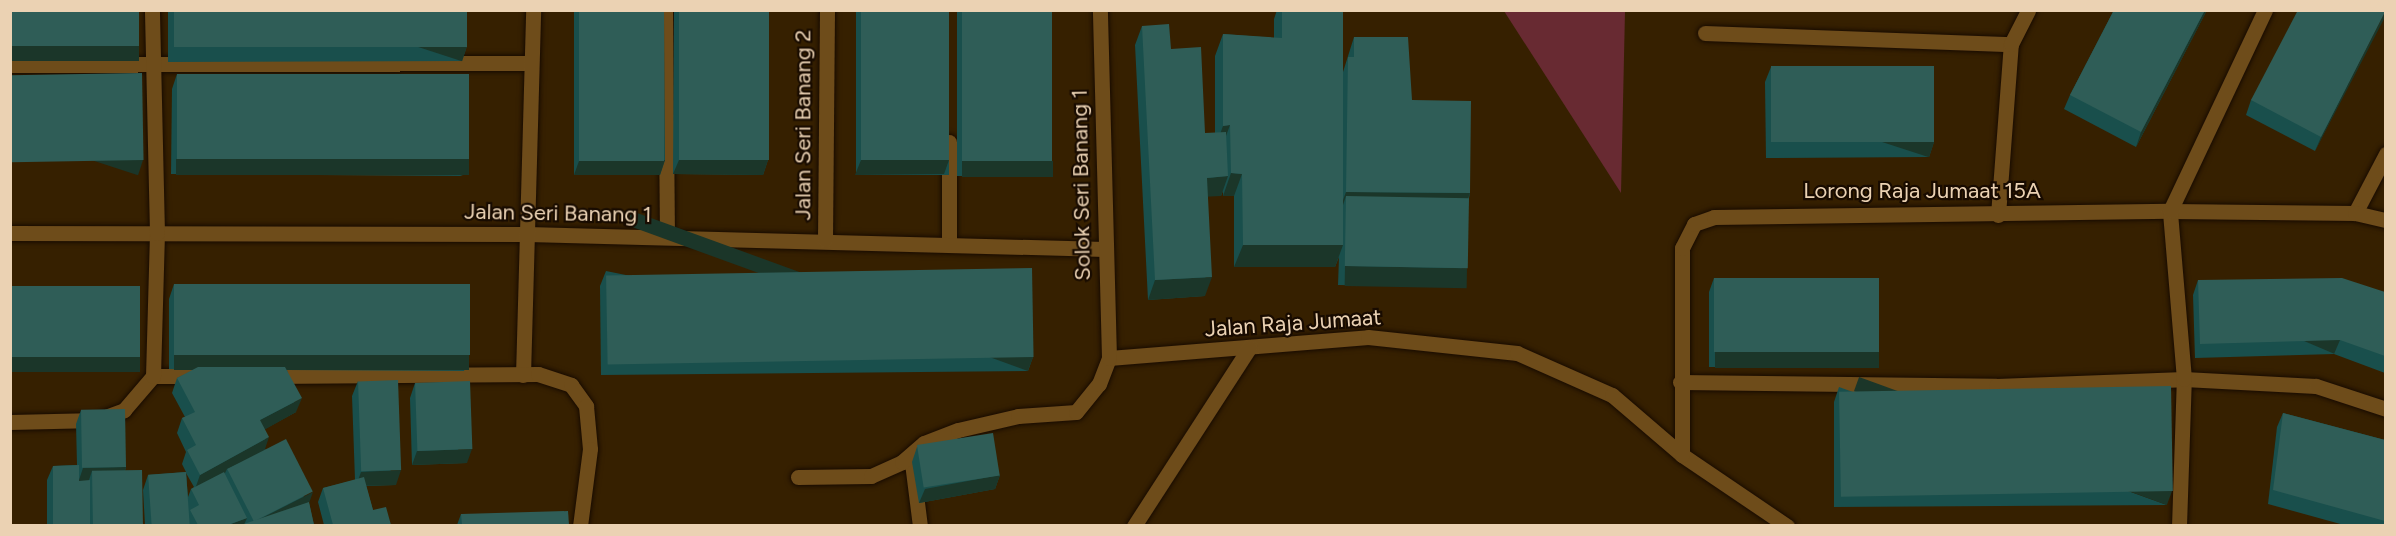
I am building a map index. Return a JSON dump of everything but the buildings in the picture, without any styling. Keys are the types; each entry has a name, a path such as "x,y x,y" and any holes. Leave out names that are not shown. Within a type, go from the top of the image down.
{"street":[{"path":"10,422 97,420 124,410 153,376 157,233 152,10"},
{"path":"523,375 532,10"},
{"path":"665,10 667,237"},
{"name":"Jalan Seri Banang 2","path":"825,240 826,10"},
{"name":"Solok Seri Banang 1","path":"1100,10 1109,358"},
{"path":"1998,215 2011,44 2028,10"},
{"path":"2180,525 2184,379 2170,211 2265,10"},
{"path":"1705,33 2011,44"},
{"path":"10,65 153,67 531,63"},
{"path":"949,126 949,241"},
{"path":"2355,213 2385,154"},
{"name":"Lorong Raja Jumaat 15A","path":"1682,455 1681,258 1694,224 1734,213 1998,215 2170,211 2355,213 2385,220"},
{"name":"Jalan Seri Banang 1","path":"10,233 527,234 949,241 1105,249"},
{"name":"Jalan Raja Jumaat","path":"1109,358 1368,337 1516,353 1561,368 1612,395 1682,455 1786,525"},
{"path":"1134,525 1250,347"},
{"path":"798,477 871,476 911,455 924,443 958,429 1018,416 1076,412 1099,384 1109,358"},
{"path":"248,376 538,374 572,386 586,406 590,449 580,525"},
{"path":"153,376 213,376"},
{"path":"1680,382 1996,386 2184,379 2316,386 2385,409"},
{"path":"911,455 920,525"}],"shaded area":[{"path":"1504,11 1625,11 1621,193"}]}
